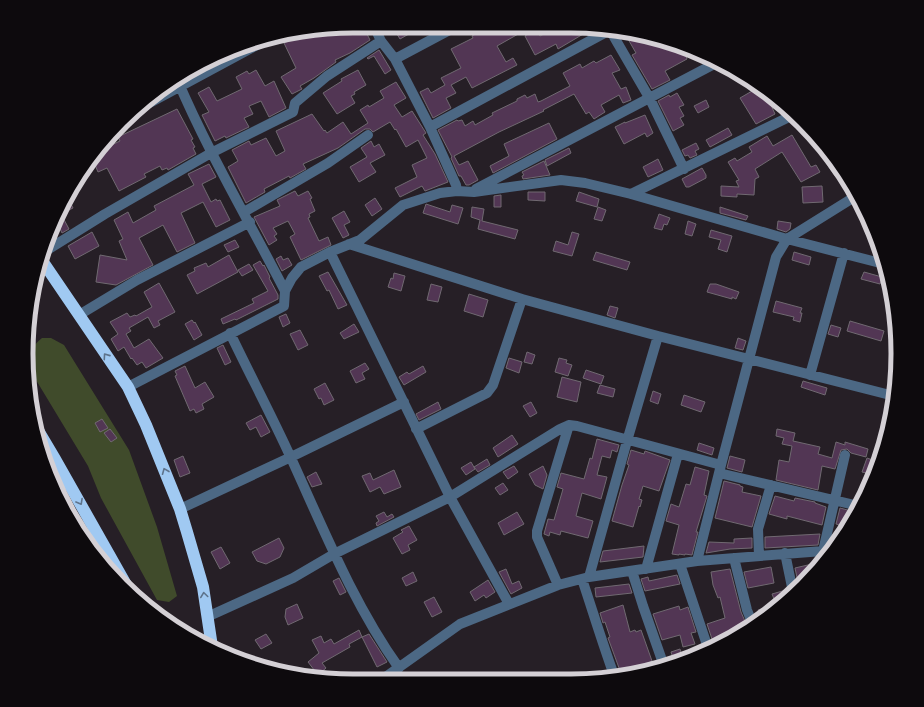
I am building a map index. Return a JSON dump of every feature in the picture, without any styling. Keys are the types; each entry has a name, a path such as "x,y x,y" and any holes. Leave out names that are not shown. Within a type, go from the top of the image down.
{"highway":[{"path":"46,266 128,387 146,425 180,508 203,587 211,640"},
{"path":"53,465 91,522 115,567"}],"street":[{"path":"377,33 381,41 395,59 430,127 456,185 457,191"},
{"path":"395,59 445,33"},
{"path":"430,127 601,35"},
{"path":"614,36 650,98 684,169"},
{"path":"51,248 105,214 211,153 293,112 295,103 327,76 381,41"},
{"path":"192,76 233,56"},
{"path":"474,192 477,188 711,66"},
{"path":"180,84 211,153 250,222 286,291"},
{"path":"631,194 787,118"},
{"path":"244,212 328,163 368,135"},
{"path":"128,387 284,306 286,291 292,278 301,267 330,252 360,240 403,205 440,193 457,191 474,192 561,180 585,183 631,194 787,239 877,262"},
{"path":"697,561 748,359 776,257 787,239 851,199"},
{"path":"79,315 137,280 250,222"},
{"path":"349,244 522,299 658,336 888,395"},
{"path":"330,252 450,497 509,604"},
{"path":"810,375 844,253"},
{"path":"416,429 487,393 493,385 522,299"},
{"path":"230,333 291,457 334,554 357,599 399,668"},
{"path":"612,671 600,639 585,578 658,336"},
{"path":"180,508 291,457 404,402"},
{"path":"558,585 537,537 536,531 569,425"},
{"path":"207,617 293,578 334,554 450,497 560,429 569,425 678,454 770,485 853,505"},
{"path":"646,569 678,454"},
{"path":"827,546 834,500 845,455"},
{"path":"759,556 758,529 770,485"},
{"path":"83,526 91,522"},
{"path":"390,674 460,624 558,585 585,578 697,561 785,553 822,552"},
{"path":"785,553 792,585"},
{"path":"734,558 751,619"},
{"path":"680,564 707,644"},
{"path":"632,571 662,660"}],"green space":[{"path":"42,338 51,338 64,345 129,450 157,527 177,596 169,602 157,600 101,498 88,466 34,377 33,347"}],"building":[{"path":"354,33 366,33 370,40 350,53 335,60 336,62 300,86 302,89 292,94 281,77 296,68 284,43 294,39"},
{"path":"396,33 411,33 400,39"},
{"path":"477,33 520,33 497,46 506,62 513,58 517,65 472,88 466,77 451,85 456,93 446,98 451,108 433,118 420,92 428,88 431,93 445,85 441,78 461,68 451,49 473,38 472,36"},
{"path":"530,33 538,33 540,36 546,33 584,34 558,49 556,44 535,55 525,36"},
{"path":"628,39 674,50 688,55 686,56 687,59 665,71 670,80 652,89 632,55 636,53"},
{"path":"379,50 391,70 385,74 374,56 368,59 367,58"},
{"path":"611,55 620,70 612,73 621,89 626,87 631,100 623,103 619,95 601,105 605,112 594,119 589,112 586,114 574,94 543,110 544,111 499,132 454,156 459,165 468,161 478,180 466,185 461,176 459,176 451,158 452,157 438,130 457,120 462,120 465,126 473,121 475,125 493,115 492,113 517,101 517,99 525,95 527,98 535,94 538,102 541,101 570,86 563,73 580,64 582,68 594,61 596,63"},
{"path":"256,70 265,86 274,81 286,108 269,117 261,101 249,106 253,114 244,118 249,127 226,138 225,136 215,141 202,115 209,112 198,93 209,87 217,101 242,89 236,77 247,71 249,74"},
{"path":"358,70 366,85 354,92 355,94 351,96 355,103 337,114 323,93 342,81 341,79"},
{"path":"396,82 406,98 394,105 402,117 412,111 426,133 423,135 435,154 448,182 425,191 422,186 400,197 395,188 417,177 412,165 427,158 418,140 406,147 396,129 395,130 390,122 373,132 370,129 365,129 338,148 303,164 306,169 290,178 289,176 264,189 265,192 246,203 228,167 238,161 232,150 249,141 251,145 266,138 276,156 285,151 276,131 312,114 327,133 343,122 351,134 368,123 360,110 368,105 369,107 384,98 380,91"},
{"path":"754,90 770,103 775,114 756,124 740,98"},
{"path":"677,93 684,105 679,107 684,116 680,118 684,125 673,131 658,101 669,95 670,97"},
{"path":"706,100 709,107 698,113 694,106"},
{"path":"177,109 193,139 191,140 195,147 193,148 196,154 168,170 167,168 162,170 160,166 144,174 146,177 119,191 107,168 98,172 95,164 110,146 120,141 118,137"},
{"path":"645,115 653,133 647,137 645,133 624,144 615,127"},
{"path":"549,123 557,139 493,173 490,166 509,156 504,144"},
{"path":"728,128 732,135 710,147 706,140"},
{"path":"792,135 811,167 816,165 820,172 801,182 782,152 755,169 759,177 755,179 754,195 737,194 737,197 721,196 721,186 739,187 736,181 739,180 728,162 735,158 737,161 752,152 749,147 767,136 773,146"},
{"path":"371,141 374,147 379,144 385,155 370,163 376,172 359,182 350,167 367,157 361,148"},
{"path":"696,143 699,149 695,151 697,155 690,158 688,155 685,156 682,150"},
{"path":"569,148 571,153 547,166 545,160"},
{"path":"658,159 663,170 648,177 643,167"},
{"path":"544,161 550,175 523,179 522,176 524,175 522,172"},
{"path":"828,162 845,188 844,189 836,175 835,176 826,163"},
{"path":"209,164 216,177 202,184 211,202 216,199 217,201 220,200 230,220 216,227 203,202 181,213 195,243 177,252 163,225 139,238 153,265 116,285 96,282 100,255 127,260 119,241 123,239 114,220 128,212 133,223 156,210 154,206 194,185 188,174"},
{"path":"702,168 706,178 689,187 686,187 682,179"},
{"path":"822,186 823,202 803,203 802,187"},
{"path":"295,191 298,196 308,191 312,198 310,199 315,211 309,214 310,217 308,218 319,241 328,237 331,245 301,260 290,237 295,234 288,221 273,228 277,234 274,236 277,240 269,245 254,217 280,206 277,200"},
{"path":"528,192 545,192 545,201 528,200"},
{"path":"579,192 599,199 597,207 576,201"},
{"path":"501,195 501,207 494,207 494,196"},
{"path":"375,198 382,209 372,216 365,205"},
{"path":"71,203 73,208 66,211"},
{"path":"426,204 450,212 452,205 463,208 458,224 423,213"},
{"path":"472,207 484,209 482,221 518,230 515,239 478,229 480,220 471,217"},
{"path":"598,207 606,210 602,221 594,219"},
{"path":"720,207 748,216 746,220 720,213"},
{"path":"344,211 350,222 344,225 349,235 343,238 332,218"},
{"path":"659,214 670,218 667,225 664,224 662,230 654,228"},
{"path":"63,218 69,229 62,233 59,227"},
{"path":"688,221 696,224 692,236 685,234"},
{"path":"778,221 791,223 790,229 786,232 777,229"},
{"path":"711,230 732,236 727,252 718,249 721,240 709,237"},
{"path":"92,232 99,246 75,259 68,246"},
{"path":"572,232 579,234 572,256 553,251 556,241 568,245"},
{"path":"235,240 239,247 228,252 224,245"},
{"path":"596,252 630,262 627,270 593,260"},
{"path":"794,252 811,257 809,265 792,260"},
{"path":"229,255 238,272 197,294 187,275 195,271 194,268 206,263 208,267"},
{"path":"281,256 283,260 288,258 292,265 282,271 276,259"},
{"path":"260,261 263,266 264,265 270,277 269,278 278,295 278,299 236,320 235,319 223,324 221,319 254,303 252,299 268,291 253,265"},
{"path":"249,264 253,270 242,276 238,270"},
{"path":"328,272 347,305 338,309 329,290 327,291 319,276"},
{"path":"864,272 882,278 880,284 861,279"},
{"path":"394,273 405,276 401,291 388,287 391,278 393,279"},
{"path":"159,283 175,312 158,321 160,325 154,328 148,317 129,328 131,331 126,334 134,348 149,339 163,358 146,368 142,362 137,365 132,358 131,359 124,347 118,351 111,339 118,334 110,322 127,313 130,317 136,316 152,307 144,292"},
{"path":"431,284 442,287 438,302 427,300"},
{"path":"710,284 716,284 739,292 736,299 732,297 732,299 707,292"},
{"path":"469,294 488,300 483,317 464,311"},
{"path":"776,301 802,308 800,313 802,313 800,322 793,320 794,317 773,312"},
{"path":"610,306 618,308 615,318 607,315"},
{"path":"286,314 290,323 283,327 279,317"},
{"path":"192,320 194,323 195,322 202,335 194,340 185,324"},
{"path":"850,321 884,331 881,341 847,331"},
{"path":"354,324 359,332 344,339 340,333"},
{"path":"831,325 841,328 838,337 828,334"},
{"path":"300,330 308,345 298,350 290,334"},
{"path":"738,338 746,341 743,350 735,348"},
{"path":"223,345 231,362 225,365 217,348"},
{"path":"527,352 535,355 532,364 524,362"},
{"path":"509,358 522,362 519,373 506,368"},
{"path":"559,358 567,360 566,363 572,365 568,376 555,372"},
{"path":"365,363 369,369 362,373 365,379 356,383 350,371"},
{"path":"185,366 195,388 205,382 214,397 202,404 204,409 196,413 194,409 190,411 175,376 177,375 175,371"},
{"path":"423,366 426,372 404,385 399,377 407,372 409,374"},
{"path":"586,370 604,376 601,384 583,378"},
{"path":"562,377 581,382 577,402 557,397"},
{"path":"803,381 827,388 825,395 801,387"},
{"path":"325,383 334,400 324,405 314,389"},
{"path":"600,385 615,389 613,397 597,393"},
{"path":"653,391 661,394 658,404 650,401"},
{"path":"684,395 705,402 701,412 681,405"},
{"path":"438,402 441,409 419,420 416,414"},
{"path":"531,402 537,413 530,417 523,406"},
{"path":"261,415 270,432 261,437 256,427 250,430 246,423"},
{"path":"102,419 108,428 100,432 95,423"},
{"path":"110,429 117,438 111,442 104,433"},
{"path":"777,429 795,433 793,441 820,447 818,454 832,458 836,442 845,445 845,442 868,449 866,457 851,453 847,449 841,450 835,469 822,466 818,490 776,480 779,460 789,462 792,446 782,444 784,438 776,436"},
{"path":"512,435 518,444 498,457 493,448"},
{"path":"597,439 619,445 617,452 612,450 610,458 602,456 597,475 607,477 601,499 582,493 576,516 593,521 588,538 561,531 560,535 550,532 549,536 544,534 548,519 554,520 563,489 557,487 561,473 584,479 590,458 592,459"},
{"path":"699,443 714,448 712,455 697,450"},
{"path":"631,450 644,454 645,451 670,460 659,491 643,486 639,499 642,500 633,527 612,521 629,465 627,464"},
{"path":"183,456 190,473 180,477 174,460"},
{"path":"730,456 745,460 742,472 727,468"},
{"path":"867,458 873,460 868,473 862,472"},
{"path":"487,459 490,465 478,472 474,467"},
{"path":"471,462 475,469 466,475 461,468"},
{"path":"514,466 518,472 508,479 503,472"},
{"path":"543,466 547,475 543,489 535,485 529,474"},
{"path":"695,467 709,471 704,495 707,496 696,532 698,532 692,555 672,554 679,525 666,521 671,504 679,507 686,484 690,485"},
{"path":"394,470 401,487 384,494 380,487 370,492 362,476 370,473 373,480"},
{"path":"316,472 322,484 312,487 307,477"},
{"path":"724,481 740,485 743,487 742,492 761,496 752,527 715,518"},
{"path":"503,483 508,490 500,495 495,488"},
{"path":"775,496 794,501 795,498 815,502 826,507 822,525 787,516 787,519 769,514"},
{"path":"840,508 850,511 841,525 836,524"},
{"path":"384,512 387,517 392,514 394,517 377,526 376,523 379,521 376,516"},
{"path":"517,512 524,524 504,535 498,523"},
{"path":"409,526 417,540 408,545 410,550 402,554 393,538 403,532 401,530"},
{"path":"820,534 818,545 765,548 765,537"},
{"path":"279,538 284,548 280,557 266,564 257,561 252,552"},
{"path":"752,538 752,548 730,549 706,553 709,542 734,543 734,539"},
{"path":"644,546 643,557 600,562 603,551"},
{"path":"221,547 230,563 220,569 211,552"},
{"path":"812,564 797,580 795,568"},
{"path":"771,567 774,583 748,588 744,572"},
{"path":"506,569 512,584 519,581 522,588 511,594 499,572"},
{"path":"730,569 741,612 745,622 713,641 707,624 725,618 720,597 718,598 713,585 711,572"},
{"path":"413,572 417,581 406,586 402,578"},
{"path":"677,575 680,584 645,591 641,579 648,577 649,581"},
{"path":"339,578 346,592 340,595 333,581"},
{"path":"488,580 495,592 486,598 484,595 475,601 470,592"},
{"path":"629,584 632,593 596,597 595,588"},
{"path":"786,590 786,590 775,600 772,594"},
{"path":"434,597 442,612 432,617 424,602"},
{"path":"297,604 303,618 288,625 285,617 286,609"},
{"path":"623,605 630,632 641,630 652,661 650,664 620,670 608,638 610,637 605,622 603,623 600,613"},
{"path":"679,606 680,610 688,607 696,632 691,633 695,644 683,647 680,635 662,640 653,614"},
{"path":"767,607 759,613 758,610"},
{"path":"359,630 362,637 349,644 350,647 322,663 326,668 322,672 315,671 308,662 319,653 312,640 321,636 324,643 331,639 334,644"},
{"path":"266,634 272,643 261,649 255,640"},
{"path":"369,634 387,662 377,667 362,637"},
{"path":"680,649 681,654 673,657 671,652"}]}
